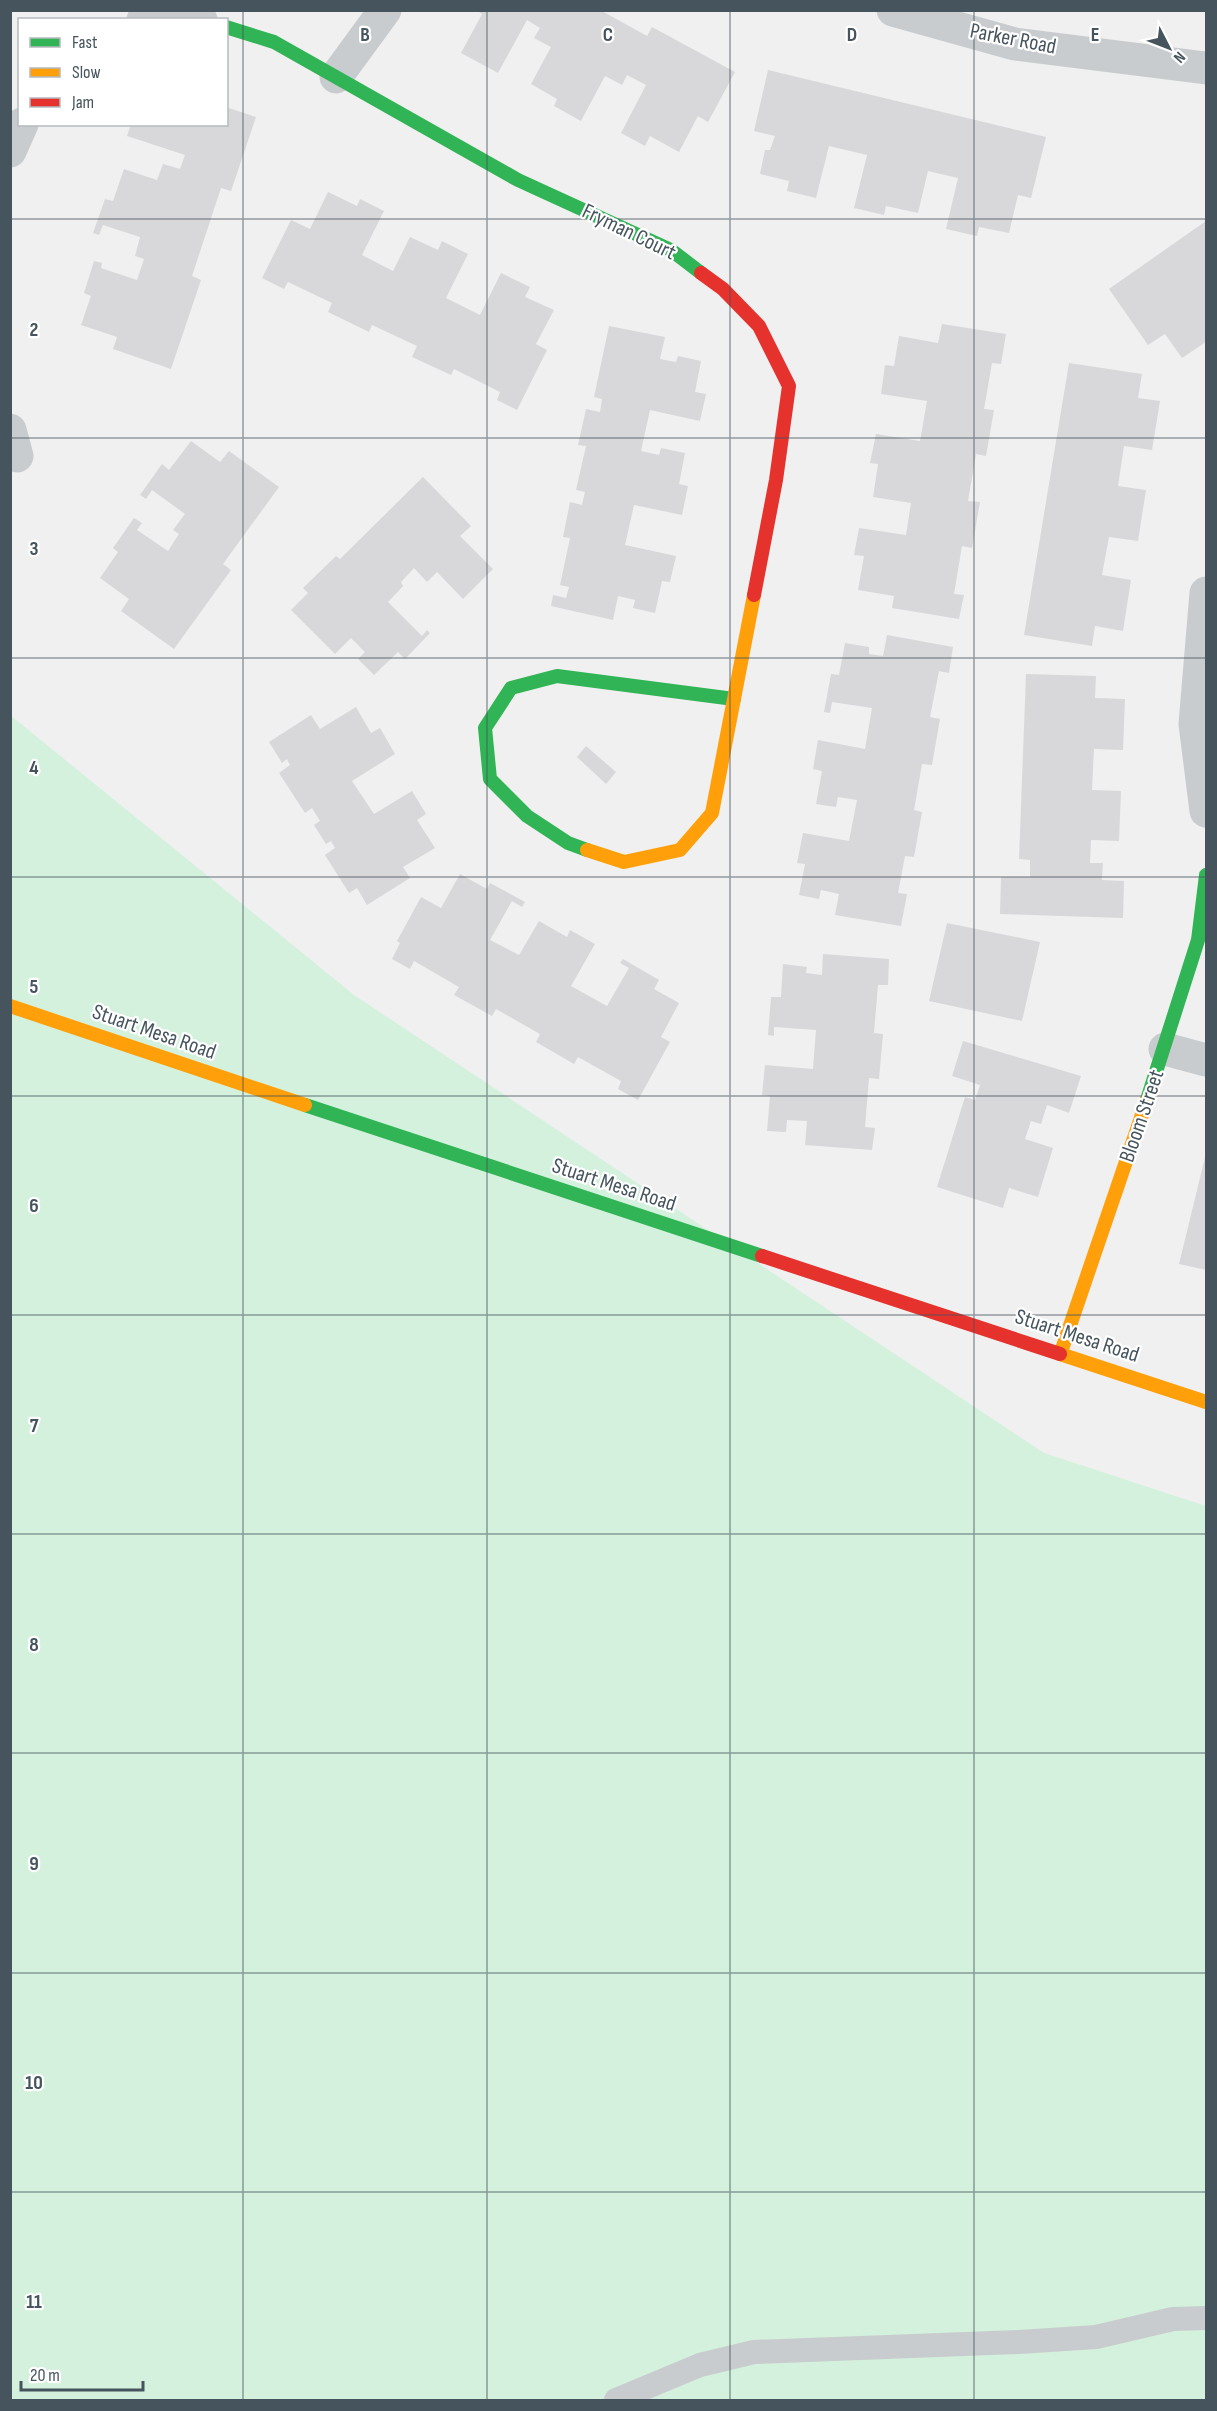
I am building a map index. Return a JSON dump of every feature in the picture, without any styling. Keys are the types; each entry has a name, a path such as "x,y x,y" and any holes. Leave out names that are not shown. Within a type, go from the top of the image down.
{"street":[{"path":"336,77 384,10"},
{"name":"Parker Road","path":"893,10 1015,44 1206,68"},
{"path":"177,18 196,18"},
{"name":"Fryman Court","path":"228,28 274,42 518,180 671,250 723,289 759,326 789,386 776,480 734,699 712,813 680,850 624,862 568,843 527,816 490,779 484,728 512,688 557,676 734,699"},
{"path":"10,151 20,126"},
{"path":"1206,593 1195,724 1206,811"},
{"name":"Bloom Street","path":"1061,1352 1166,1048 1198,940 1206,875"},
{"name":"Stuart Mesa Road","path":"10,1006 445,1152 1061,1352 1206,1402"},
{"path":"1166,1048 1206,1060"}],"lane":[{"path":"616,2400 700,2365 754,2352 1096,2337 1173,2319 1206,2318"}],"green space":[{"path":"10,715 354,995 1044,1453 1206,1506 1206,2400 11,2400"}],"building":[{"path":"476,10 600,10 647,36 652,27 735,72 708,122 698,116 679,152 650,136 645,146 621,133 646,85 627,75 622,85 605,76 581,121 554,106 557,99 531,84 551,47 534,38 540,28 527,20 498,73 461,53 482,14"},
{"path":"768,70 1046,137 1031,198 1018,195 1009,233 979,227 977,236 946,229 958,178 928,171 918,213 886,206 884,215 854,208 867,155 829,146 816,198 787,191 789,181 760,174 765,150 770,150 775,136 754,131"},
{"path":"228,108 256,117 231,191 221,188 192,276 201,280 171,369 113,349 117,337 81,325 91,296 84,293 94,261 102,263 101,268 137,280 144,259 135,256 140,237 103,225 99,235 93,233 105,199 113,201 124,169 157,180 163,164 180,169 185,155 127,136 130,126 228,126"},
{"path":"328,192 357,206 360,199 384,211 362,255 393,271 410,237 438,250 442,241 468,254 446,298 480,315 501,273 530,287 525,297 554,310 536,344 547,350 517,410 497,400 500,392 454,369 451,375 412,357 417,346 372,325 369,332 328,312 332,303 288,282 284,289 262,278 291,220 310,229"},
{"path":"1206,221 1206,342 1182,358 1165,334 1148,345 1109,289"},
{"path":"942,324 1006,334 1001,364 992,363 984,409 994,410 986,456 976,454 968,501 980,502 972,548 962,546 954,594 964,595 959,619 892,608 894,596 858,590 864,556 854,555 859,528 906,535 911,503 873,497 878,464 870,463 876,434 920,441 927,401 881,394 885,365 894,366 899,336 938,343"},
{"path":"609,326 665,337 660,359 676,362 678,356 701,361 695,392 706,394 700,421 650,410 641,451 659,455 661,448 685,453 679,484 688,486 682,515 634,505 625,545 676,556 670,582 662,581 655,613 633,608 635,600 618,596 613,620 551,606 553,595 566,598 569,587 560,585 570,538 563,537 570,502 582,505 585,492 576,490 586,446 578,445 586,409 600,412 602,399 594,397"},
{"path":"1069,363 1142,374 1138,398 1160,401 1152,450 1124,446 1118,486 1146,490 1138,541 1109,537 1102,575 1131,580 1123,631 1095,626 1092,646 1024,635"},
{"path":"191,441 220,462 229,451 279,487 223,564 231,570 174,649 121,611 129,599 100,578 118,552 113,548 134,518 142,523 137,530 168,551 179,534 173,530 185,514 152,490 146,499 140,495 162,464 169,470"},
{"path":"423,477 471,526 460,536 493,569 463,599 437,572 427,582 414,568 401,582 403,586 388,602 422,636 427,630 430,633 405,659 398,652 374,675 358,659 365,652 351,638 335,654 291,610 308,593 303,588 336,556 340,559"},
{"path":"887,635 953,647 949,673 939,671 930,717 940,719 932,765 922,764 914,810 922,812 914,857 905,856 898,893 907,894 901,926 835,915 839,894 821,890 819,899 799,895 805,864 797,863 803,833 849,841 857,800 838,797 836,807 816,804 822,771 813,769 818,740 865,749 872,708 832,702 830,713 824,712 831,674 839,675 845,643 869,647 869,654 883,656"},
{"path":"1026,674 1096,676 1095,698 1125,699 1123,750 1094,749 1092,790 1121,791 1119,841 1091,840 1090,863 1103,863 1102,880 1124,881 1123,918 1000,914 1001,877 1030,877 1030,860 1019,859"},
{"path":"356,707 371,733 380,728 395,754 352,781 374,814 412,791 426,814 417,820 435,848 403,867 410,878 367,905 357,888 349,893 325,855 335,848 331,841 326,844 314,825 320,821 312,808 305,813 279,773 290,765 287,759 282,763 269,742 311,715 320,729"},
{"path":"586,746 616,772 606,784 577,757"},
{"path":"460,874 487,889 490,883 525,902 522,907 512,901 490,940 519,955 539,921 567,937 570,930 595,944 571,986 607,1006 629,968 620,963 623,959 659,980 654,989 679,1003 661,1037 670,1042 638,1100 618,1089 621,1081 578,1057 574,1064 536,1042 540,1034 496,1009 492,1016 454,995 459,987 414,961 410,969 392,959 400,943 397,941 421,897 441,908"},
{"path":"947,923 1040,942 1022,1021 929,1001"},
{"path":"823,954 889,959 888,985 878,985 874,1033 883,1034 879,1079 869,1078 865,1127 875,1128 872,1150 805,1145 807,1121 787,1120 786,1132 767,1131 770,1096 762,1095 765,1065 813,1069 816,1030 774,1027 774,1036 768,1035 771,997 781,997 783,964 807,967 806,973 822,975"},
{"path":"963,1041 1081,1076 1069,1113 1047,1105 1041,1124 1031,1121 1025,1139 1053,1148 1038,1197 1009,1188 1003,1208 937,1187 965,1097 975,1100 980,1085 952,1076"},
{"path":"1206,1153 1206,1270 1179,1264"}],"traffic: fast":[{"path":"228,28 274,42 518,180 671,250 701,273"},
{"path":"587,850 568,843 527,816 490,779 485,728 511,688 557,676 734,699"},
{"path":"1147,1100 1198,940 1206,875"},
{"path":"305,1105 762,1256"}],"traffic: slow":[{"path":"587,850 624,862 680,850 712,813 754,595"},
{"path":"10,1006 305,1105"},
{"path":"1061,1352 1147,1100"},
{"path":"1060,1354 1206,1402"}],"traffic: jam":[{"path":"701,273 723,289 759,326 789,386 776,480 754,595"},
{"path":"762,1256 1060,1354"}]}
